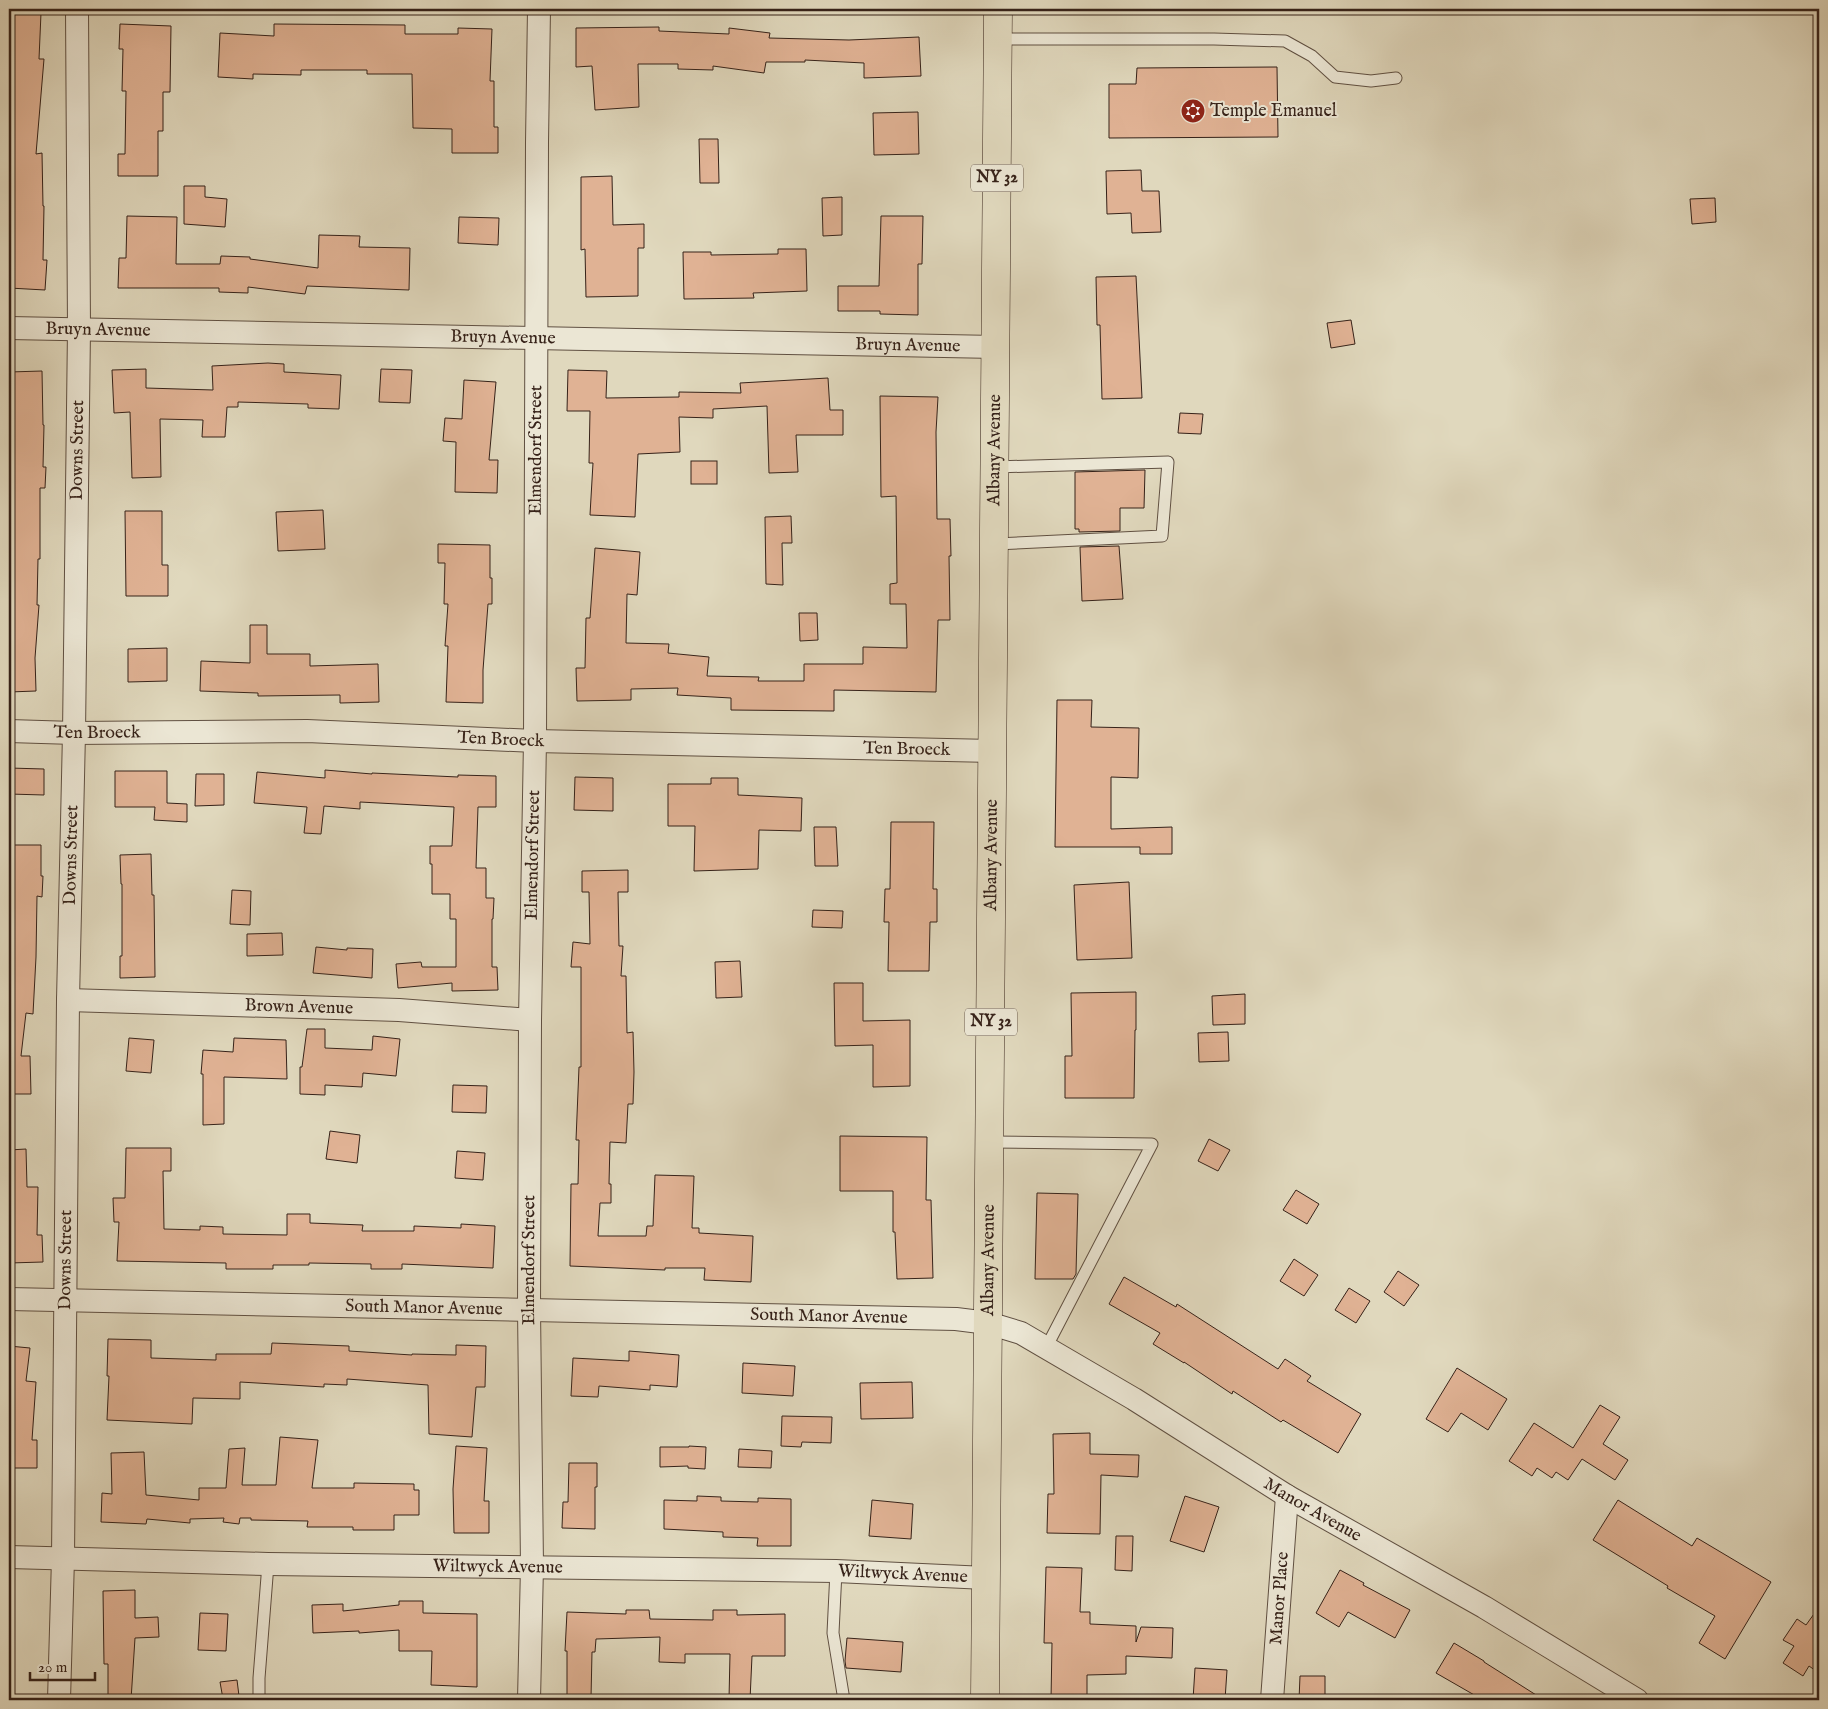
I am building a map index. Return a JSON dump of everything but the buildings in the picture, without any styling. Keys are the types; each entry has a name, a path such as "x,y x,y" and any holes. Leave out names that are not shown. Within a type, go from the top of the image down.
{"main road":[{"name":"Albany Avenue","path":"983,1699 986,1578 996,467 998,9"}],"street":[{"name":"Downs Street","path":"60,1700 68,1000 74,733 78,329 77,9"},
{"name":"Elmendorf Street","path":"529,1700 532,1566 529,1309 530,1020 535,741 539,9"},
{"name":"Bruyn Avenue","path":"9,328 996,347"},
{"name":"Ten Broeck","path":"9,731 74,733 307,731 535,741 993,751"},
{"name":"Brown Avenue","path":"68,1000 399,1010 530,1020"},
{"name":"South Manor Avenue","path":"9,1299 956,1319 988,1323"},
{"name":"Manor Avenue","path":"988,1323 1021,1333 1134,1399 1287,1496 1484,1607 1637,1700"},
{"name":"Manor Place","path":"1272,1700 1287,1496"},
{"name":"Wiltwyck Avenue","path":"9,1557 268,1564 836,1571 986,1578"}],"lane":[{"path":"997,39 1214,39 1285,41 1312,56 1335,77 1372,81 1396,78"},
{"path":"995,544 1162,536 1168,462 996,467"},
{"path":"990,1142 1152,1144 1046,1348"},
{"path":"259,1700 268,1564"},
{"path":"836,1571 833,1633 844,1700"}],"place":[{"name":"Temple Emanuel","path":"1193,111"}]}
